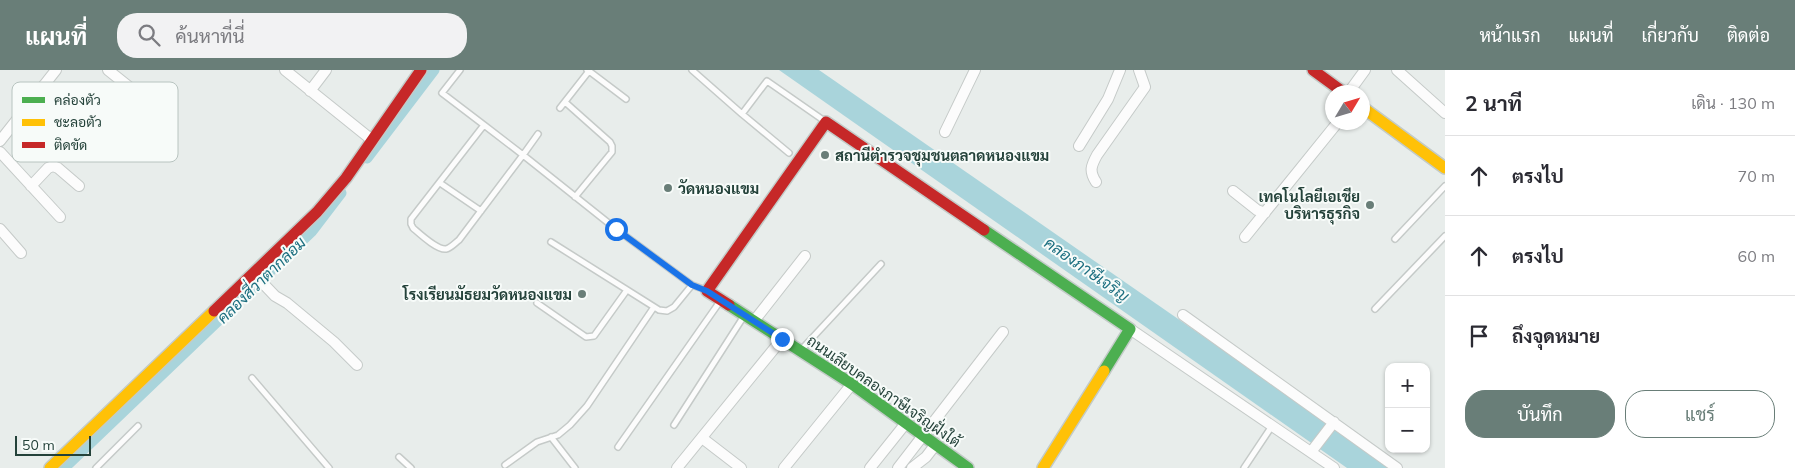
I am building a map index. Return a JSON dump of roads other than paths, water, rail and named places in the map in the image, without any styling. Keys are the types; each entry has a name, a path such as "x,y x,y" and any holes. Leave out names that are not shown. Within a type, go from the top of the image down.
{"street":[{"path":"46,82 56,70"},
{"path":"108,70 123,82"},
{"path":"285,70 372,140"},
{"path":"310,91 326,70"},
{"path":"50,468 257,277 346,178 421,70"},
{"path":"945,132 975,70"},
{"path":"1079,146 1108,99 1120,70"},
{"path":"1096,182 1091,174 1091,166 1145,87 1139,70"},
{"path":"1313,70 1334,85"},
{"path":"1354,85 1365,70"},
{"path":"1396,70 1443,108"},
{"path":"1370,113 1445,168"},
{"path":"707,291 826,122 1272,426 1313,450 1334,468"},
{"path":"0,141 12,126"},
{"path":"1245,237 1332,130"},
{"path":"0,152 60,218"},
{"path":"31,186 48,168 53,166 58,168 78,186"},
{"path":"1233,191 1265,213"},
{"path":"0,230 21,253"},
{"path":"749,318 805,256"},
{"path":"257,277 275,296 287,303 358,364"},
{"name":"ถนนเลียบคลองภาษีเจริญฝั่งใต้","path":"707,291 852,384 968,468"},
{"path":"1183,315 1397,468"},
{"path":"1043,468 1130,329"},
{"path":"898,468 1003,332"},
{"path":"677,468 782,339"},
{"path":"784,468 852,384"},
{"path":"870,468 906,423"},
{"path":"1313,450 1333,424"},
{"path":"702,438 741,468"},
{"path":"912,468 926,457 936,444"}],"lane":[{"path":"460,70 442,93 692,285 707,291"},
{"path":"560,108 588,70 626,99"},
{"path":"692,70 789,153"},
{"path":"742,114 767,81 826,122"},
{"path":"564,102 610,142 612,146 612,152 575,197"},
{"path":"484,125 411,219 413,228 439,248 445,249 455,243 538,134"},
{"path":"440,183 481,211"},
{"path":"1395,239 1445,186"},
{"path":"1375,309 1445,236"},
{"path":"551,242 659,310 668,311 674,307 692,285"},
{"path":"800,351 881,264"},
{"path":"537,303 586,337 594,336 627,290"},
{"path":"618,447 722,300"},
{"path":"505,465 537,442 558,435 570,425 587,406 654,306"},
{"path":"674,424 749,318"},
{"path":"252,378 329,468"},
{"path":"96,468 138,426"},
{"path":"1244,468 1272,426"},
{"path":"551,437 575,468"},
{"path":"399,457 411,468"}],"water":[{"name":"คลองภาษีเจริญ","path":"779,70 819,70 1393,468 1347,468"}],"waterway":[{"name":"คลองสี่วาตากล่อม","path":"367,158 434,70"},
{"name":"คลองสี่วาตากล่อม","path":"64,468 312,231 341,193"}],"place":[{"name":"สถานีตำรวจชุมชนตลาดหนองแขม","path":"825,155"},
{"name":"วัดหนองแขม","path":"668,188"},
{"name":"เทคโนโลยีเอเชีย บริหารธุรกิจ","path":"1370,205"},
{"name":"โรงเรียนมัธยมวัดหนองแขม","path":"582,294"}]}
